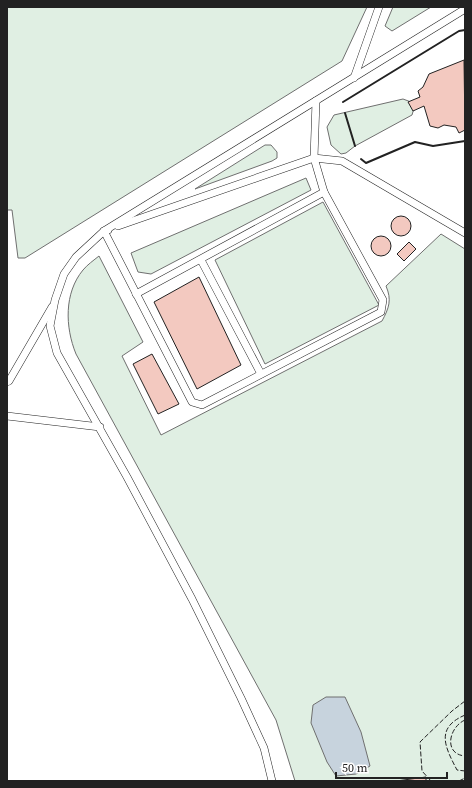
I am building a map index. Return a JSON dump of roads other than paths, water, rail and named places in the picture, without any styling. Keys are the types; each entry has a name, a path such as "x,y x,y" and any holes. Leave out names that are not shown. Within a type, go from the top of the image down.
{"lane":[{"path":"354,78 379,7"},
{"path":"272,781 264,748 192,599 100,427 57,353 50,326 55,300 64,274 76,257 104,231 465,9"},
{"path":"104,231 192,402 202,405 381,312 383,300 324,192 314,158 316,101"},
{"path":"104,231 314,158 342,161 465,233"},
{"path":"136,294 324,192"},
{"path":"201,260 261,374"},
{"path":"7,382 10,381 29,349 55,300"},
{"path":"7,416 100,427"}]}
